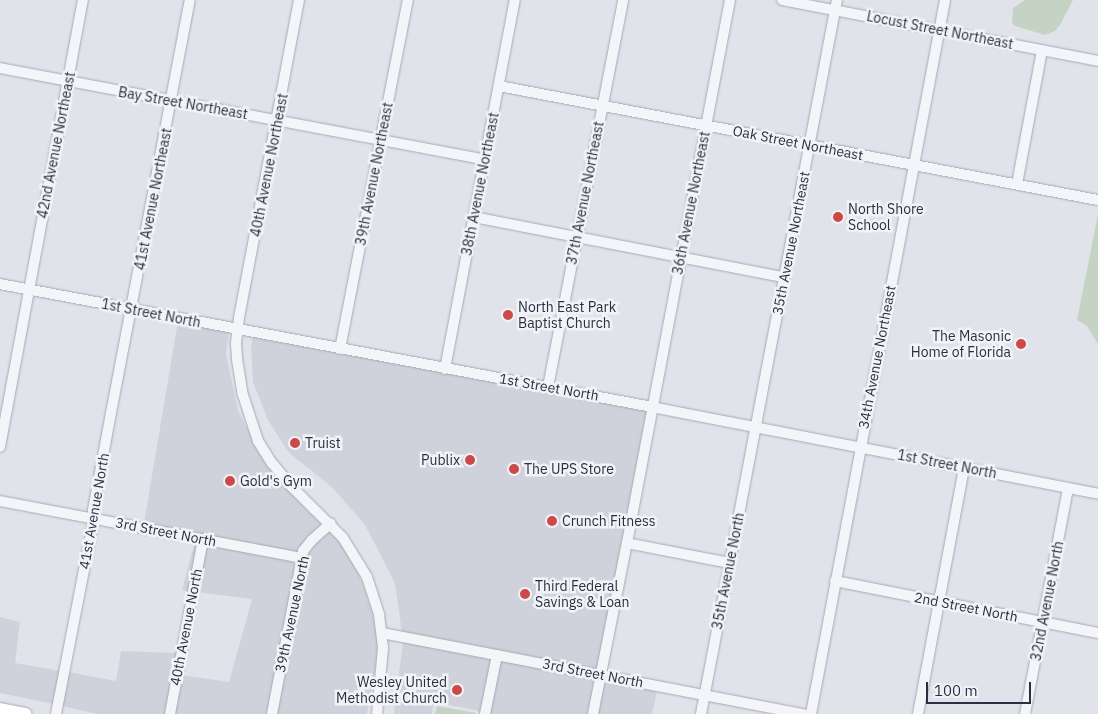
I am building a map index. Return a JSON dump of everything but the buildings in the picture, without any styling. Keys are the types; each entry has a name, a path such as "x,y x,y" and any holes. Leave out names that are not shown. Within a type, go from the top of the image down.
{"main road":[{"path":"0,709 26,714"}],"street":[{"name":"42nd Avenue Northeast","path":"0,447 84,0"},
{"name":"41st Avenue Northeast","path":"131,309 190,0"},
{"name":"40th Avenue Northeast","path":"238,329 300,0"},
{"name":"39th Avenue Northeast","path":"340,349 408,0"},
{"name":"38th Avenue Northeast","path":"444,369 515,0"},
{"name":"37th Avenue Northeast","path":"548,387 623,0"},
{"name":"36th Avenue Northeast","path":"593,714 730,0"},
{"name":"Locust Street Northeast","path":"782,0 836,5 939,30 1098,61"},
{"name":"34th Avenue Northeast","path":"811,714 912,165 945,0"},
{"name":"35th Avenue Northeast","path":"755,428 836,5"},
{"path":"1017,184 1042,50"},
{"name":"Bay Street Northeast","path":"0,68 485,160"},
{"name":"Oak Street Northeast","path":"498,86 1098,200"},
{"path":"474,217 783,277"},
{"name":"1st Street North","path":"0,284 444,369 652,406 755,428 1098,494"},
{"name":"41st Avenue North","path":"56,714 94,518 93,510 131,309"},
{"path":"238,329 237,359 243,395 258,440 272,463 291,486 331,523 350,548 367,578 379,615 382,633 383,665 377,714"},
{"name":"35th Avenue North","path":"701,714 755,428"},
{"path":"918,714 964,468"},
{"name":"32nd Avenue North","path":"1026,714 1068,488"},
{"name":"3rd Street North","path":"0,501 302,558"},
{"name":"39th Avenue North","path":"272,714 302,558 312,540 331,523"},
{"name":"40th Avenue North","path":"170,714 203,539"},
{"path":"627,543 730,563"},
{"name":"2nd Street North","path":"835,582 1098,634"},
{"name":"3rd Street North","path":"382,633 804,714"},
{"path":"485,714 496,655"}],"shaded area":[{"path":"178,321 229,331 226,354 238,411 259,450 307,511 325,523 299,554 144,523"},
{"path":"253,336 647,409 597,671 402,633 395,583 365,525 333,488 289,453 268,420 253,382 251,348"},
{"path":"330,528 351,557 365,590 377,629 379,649 367,714 276,714 307,553 315,542"},
{"path":"195,541 297,561 268,714 174,714 181,675 229,682 252,599 196,592 192,569 188,591 182,590"},
{"path":"0,617 20,622 15,663 60,671 54,704 0,693"},
{"path":"403,641 492,658 481,714 476,710 437,703 433,705 432,714 394,714"},
{"path":"121,651 176,653 165,714 97,714 62,706 68,672 116,681"},
{"path":"500,659 596,678 589,714 490,714"},
{"path":"604,679 607,682 657,691 652,714 597,714"}],"green space":[{"path":"1025,0 1073,0 1060,25 1055,31 1045,35 1015,26 1012,23 1013,8"},
{"path":"1098,214 1098,344 1087,326 1077,320"},
{"path":"437,706 476,713 476,714 435,714"}],"place":[{"name":"North Shore School","path":"838,217"},
{"name":"North East Park Baptist Church","path":"508,315"},
{"name":"The Masonic Home of Florida","path":"1021,344"},
{"name":"Truist","path":"295,443"},
{"name":"Publix","path":"470,460"},
{"name":"The UPS Store","path":"514,469"},
{"name":"Gold's Gym","path":"230,481"},
{"name":"Crunch Fitness","path":"552,521"},
{"name":"Third Federal Savings & Loan","path":"525,594"},
{"name":"Wesley United Methodist Church","path":"457,690"}]}
